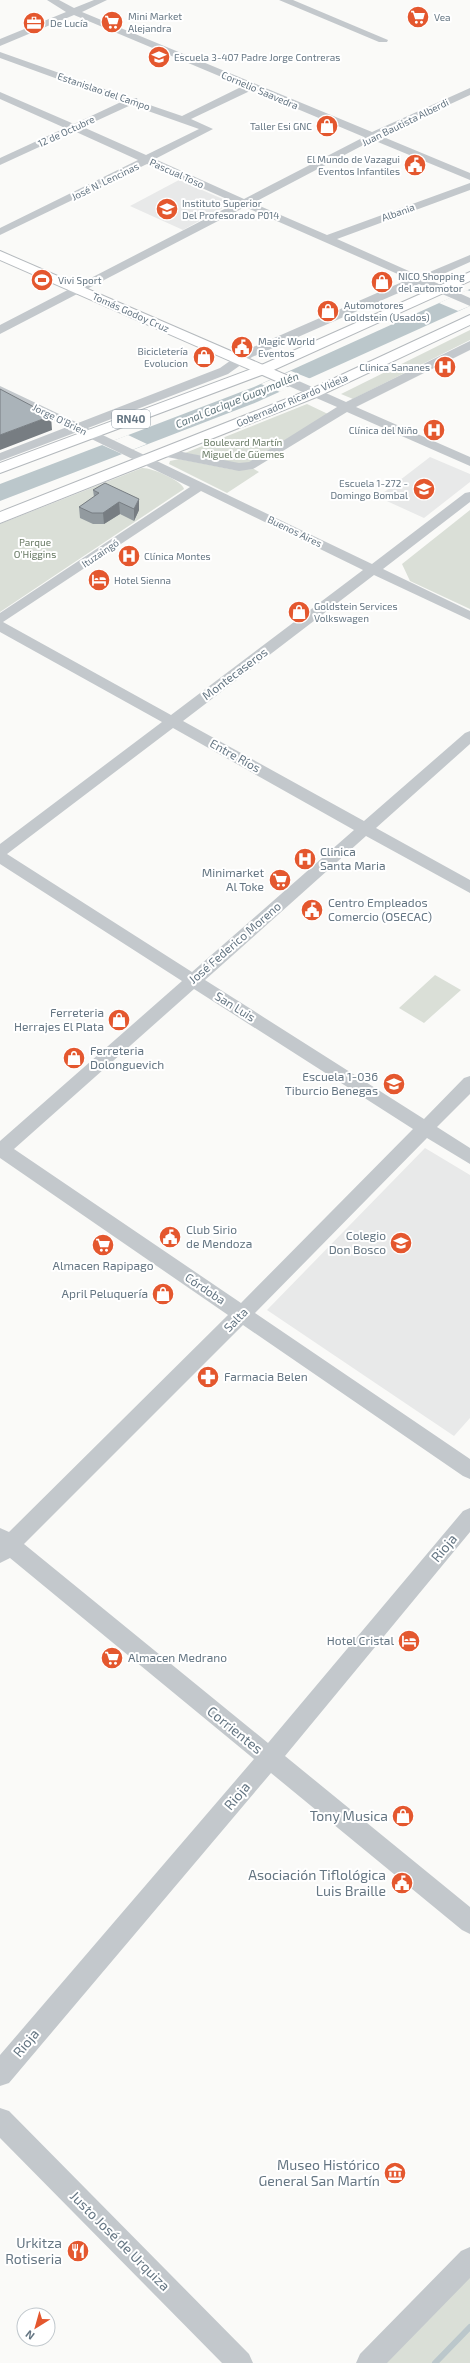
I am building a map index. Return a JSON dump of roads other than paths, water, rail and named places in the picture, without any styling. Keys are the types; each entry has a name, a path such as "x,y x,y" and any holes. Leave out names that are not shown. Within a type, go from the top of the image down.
{"main road":[{"name":"Tomás Godoy Cruz","path":"0,255 288,381"},
{"name":"RN40","path":"0,468 85,431 262,370 470,276"},
{"name":"Gobernador Ricardo Videla","path":"0,518 147,461 314,393 470,319"}],"street":[{"name":"Cornelio Saavedra","path":"52,0 74,12 470,177"},
{"path":"0,43 102,0"},
{"path":"284,0 383,40"},
{"name":"Estanislao del Campo","path":"0,55 133,100 208,129"},
{"path":"184,119 251,86"},
{"name":"Juan Bautista Alberdi","path":"0,330 80,290 373,136 470,91"},
{"name":"Pascual Toso","path":"1,96 463,299"},
{"name":"12 de Octubre","path":"0,162 133,100"},
{"name":"José N. Lencinas","path":"0,232 208,129"},
{"name":"Albania","path":"326,239 470,186"},
{"path":"0,457 85,431 224,371 239,359 255,350 418,280 434,275 470,258"},
{"path":"167,453 239,467 250,466 346,407 470,345"},
{"path":"288,381 470,462"},
{"name":"Jorge O'Brien","path":"0,390 119,447"},
{"name":"Buenos Aires","path":"119,447 470,616"},
{"name":"Ituzaingó","path":"0,619 200,486"},
{"name":"Montecaseros","path":"0,852 470,496"},
{"name":"Entre Ríos","path":"0,626 470,887"},
{"name":"José Federico Moreno","path":"0,1150 470,736"},
{"name":"San Luis","path":"0,857 470,1156"},
{"name":"Salta","path":"3,1546 242,1314 470,1083"},
{"name":"Córdoba","path":"0,1150 470,1470"},
{"name":"Rioja","path":"0,2074 270,1758 470,1517"},
{"name":"Corrientes","path":"3,1546 270,1758 470,1922"},
{"name":"Justo José de Urquiza","path":"0,2120 240,2363"},
{"path":"369,2363 470,2260"}],"water":[{"name":"Canal Cacique Guaymallén","path":"470,289 470,306 257,402 0,501 0,484 254,387"}],"waterway":[{"path":"435,2363 470,2327"}],"place":[{"name":"Vea","path":"418,17"},
{"name":"Mini Market Alejandra","path":"112,22"},
{"name":"De Lucía","path":"34,23"},
{"name":"Escuela 3-407 Padre Jorge Contreras","path":"159,57"},
{"name":"Taller Esi GNC","path":"327,126"},
{"name":"El Mundo de Vazagui Eventos Infantiles","path":"415,165"},
{"name":"Instituto Superior Del Profesorado P014","path":"167,209"},
{"name":"Vivi Sport","path":"42,280"},
{"name":"NICO Shopping del automotor","path":"382,282"},
{"name":"Automotores Goldstein (Usados)","path":"328,311"},
{"name":"Magic World Eventos","path":"242,347"},
{"name":"Bicicletería Evolucion","path":"204,357"},
{"name":"Clinica Sananes","path":"445,367"},
{"name":"Clínica del Niño","path":"434,430"},
{"name":"Escuela 1-272 - Domingo Bombal","path":"424,489"},
{"name":"Clínica Montes","path":"129,556"},
{"name":"Hotel Sienna","path":"99,580"},
{"name":"Goldstein Services Volkswagen","path":"299,612"},
{"name":"Clinica Santa Maria","path":"305,859"},
{"name":"Minimarket Al Toke","path":"280,880"},
{"name":"Centro Empleados Comercio (OSECAC)","path":"312,910"},
{"name":"Ferreteria Herrajes El Plata","path":"119,1020"},
{"name":"Ferreteria Dolonguevich","path":"74,1058"},
{"name":"Escuela 1-036 Tiburcio Benegas","path":"394,1084"},
{"name":"Club Sirio de Mendoza","path":"170,1237"},
{"name":"Colegio Don Bosco","path":"401,1243"},
{"name":"Almacen Rapipago","path":"103,1245"},
{"name":"April Peluquería","path":"163,1294"},
{"name":"Farmacia Belen","path":"208,1377"},
{"name":"Hotel Cristal","path":"409,1641"},
{"name":"Almacen Medrano","path":"112,1658"},
{"name":"Tony Musica","path":"403,1816"},
{"name":"Asociación Tiflológica Luis Braille","path":"402,1883"},
{"name":"Museo Histórico General San Martín","path":"395,2173"},
{"name":"Urkitza Rotiseria","path":"78,2251"}],"park label":[{"name":"Boulevard Martín Miguel de Güemes","path":"243,448"},
{"name":"Parque O'Higgins","path":"35,548"}]}
